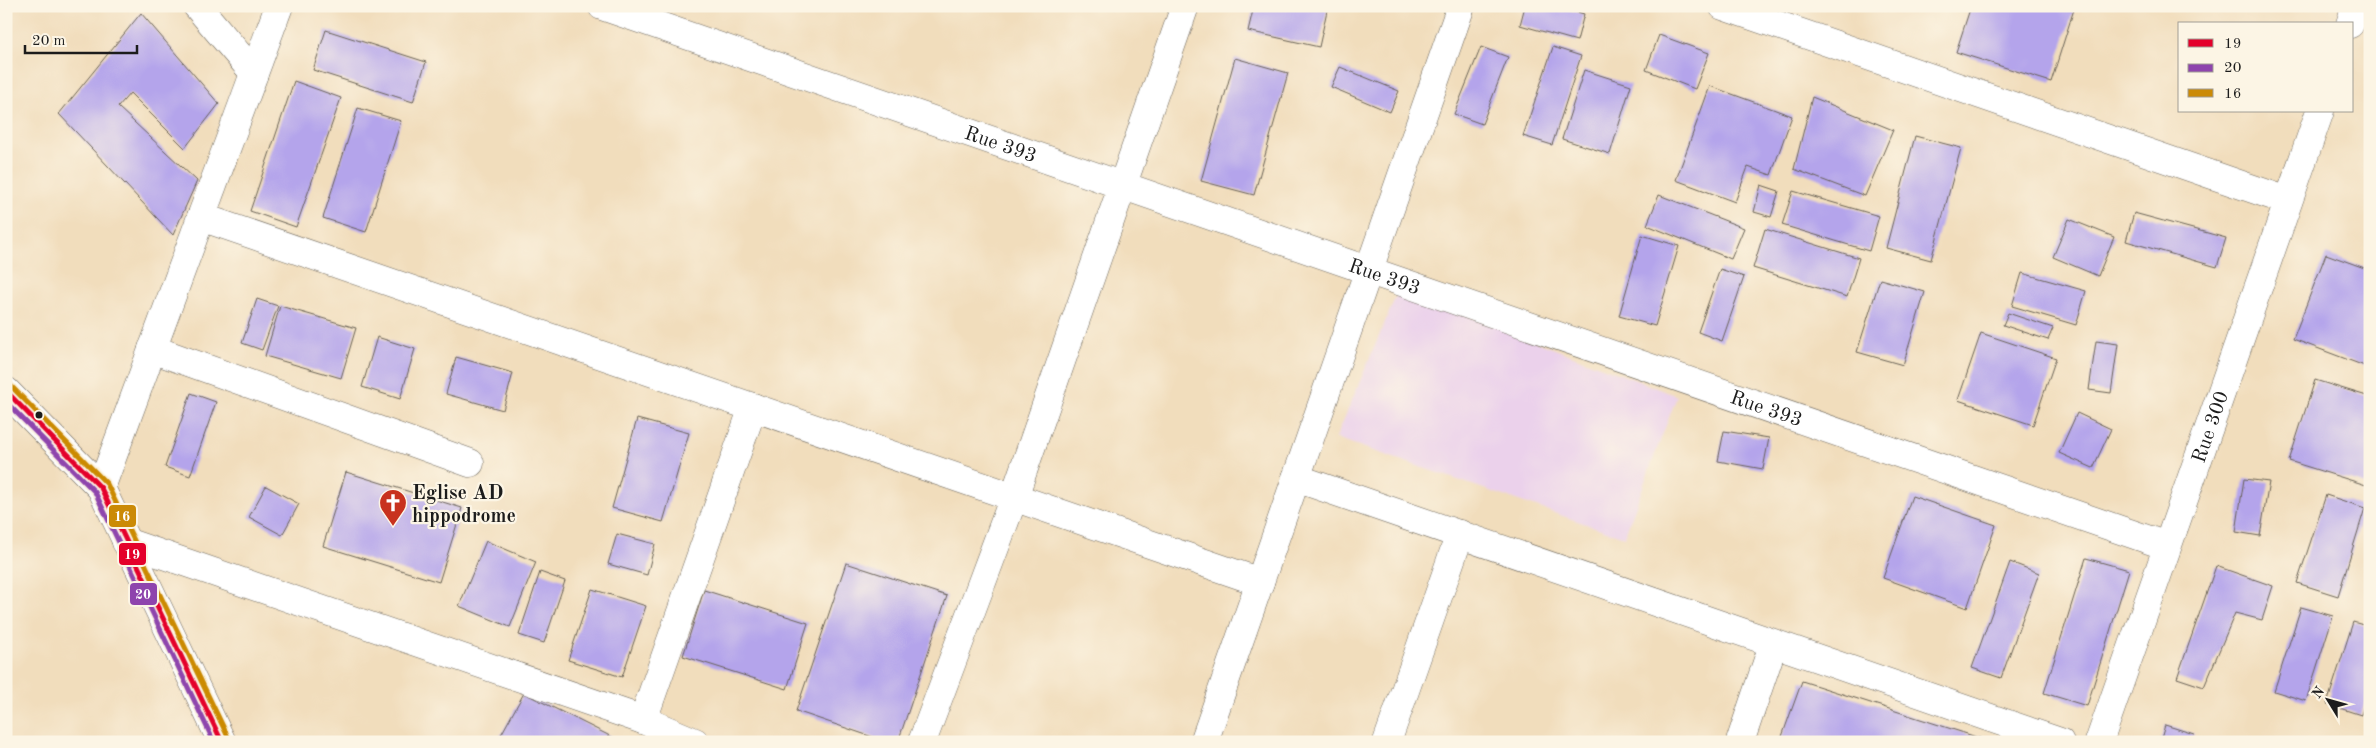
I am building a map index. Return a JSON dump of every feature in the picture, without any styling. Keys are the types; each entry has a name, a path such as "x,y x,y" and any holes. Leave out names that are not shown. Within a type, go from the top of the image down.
{"street":[{"path":"197,6 254,73"},
{"path":"101,488 279,6"},
{"name":"Rue 393","path":"602,6 2167,546"},
{"path":"922,742 1014,497 1185,6"},
{"path":"1204,742 1461,6"},
{"path":"1724,6 2288,201"},
{"path":"2351,22 2356,6"},
{"name":"Rue 300","path":"2099,742 2320,112"},
{"path":"201,216 1260,582"},
{"path":"152,349 470,463"},
{"path":"6,391 101,488 222,742"},
{"path":"643,720 753,407"},
{"path":"1296,478 1774,645 2060,742"},
{"path":"1387,742 1460,534"},
{"path":"126,542 643,720 695,742"},
{"path":"1740,742 1774,645"}],"shaded area":[{"path":"1399,289 1677,396 1624,537 1336,438"}],"building":[{"path":"1254,6 1328,6 1319,47 1248,31"},
{"path":"1525,6 1557,6 1584,14 1577,41 1520,25"},
{"path":"1971,6 2075,6 2051,82 1956,52"},
{"path":"141,13 219,104 185,148 130,93 118,107 197,181 173,235 59,114"},
{"path":"326,30 426,62 413,102 313,70"},
{"path":"1659,35 1709,53 1695,89 1646,70"},
{"path":"1481,47 1508,57 1482,124 1454,114"},
{"path":"1553,47 1581,56 1552,145 1523,136"},
{"path":"1235,58 1288,73 1254,195 1201,181"},
{"path":"1340,67 1399,91 1390,112 1331,87"},
{"path":"1584,70 1631,85 1610,154 1562,139"},
{"path":"294,81 341,98 296,227 250,211"},
{"path":"1710,86 1792,116 1771,175 1748,167 1735,202 1676,180"},
{"path":"1812,97 1893,130 1865,196 1794,169"},
{"path":"358,108 401,121 366,232 323,218"},
{"path":"1915,136 1961,148 1931,260 1886,248"},
{"path":"1761,185 1779,191 1771,217 1754,212"},
{"path":"1793,191 1879,216 1869,251 1782,225"},
{"path":"1659,195 1744,228 1731,259 1647,225"},
{"path":"2134,213 2226,238 2217,267 2126,241"},
{"path":"2069,219 2114,237 2098,276 2053,257"},
{"path":"1765,229 1859,258 1847,297 1753,268"},
{"path":"1642,235 1679,246 1655,326 1619,316"},
{"path":"2326,254 2370,270 2370,368 2293,339"},
{"path":"1720,269 1744,277 1722,341 1698,332"},
{"path":"2022,273 2086,291 2076,325 2012,306"},
{"path":"1880,279 1925,292 1903,365 1857,352"},
{"path":"257,299 278,306 262,350 242,343"},
{"path":"280,306 356,328 341,378 265,356"},
{"path":"2008,313 2053,328 2048,340 2003,325"},
{"path":"1981,333 2056,358 2033,425 1958,400"},
{"path":"377,337 415,349 400,399 362,387"},
{"path":"2096,341 2118,344 2111,393 2089,390"},
{"path":"456,357 513,373 503,410 446,394"},
{"path":"2315,380 2370,397 2370,474 2366,485 2289,461"},
{"path":"191,393 216,402 190,476 165,467"},
{"path":"2077,413 2111,429 2093,468 2059,453"},
{"path":"637,419 689,433 663,522 612,508"},
{"path":"1724,431 1769,438 1763,469 1718,461"},
{"name":"Eglise AD hippodrome","path":"346,472 462,508 439,582 323,546"},
{"path":"2244,479 2269,482 2260,536 2236,532"},
{"path":"266,486 299,504 282,535 249,517"},
{"path":"2326,495 2365,508 2338,596 2297,583"},
{"path":"1912,496 1996,525 1967,608 1883,578"},
{"path":"617,534 655,544 647,575 608,564"},
{"path":"486,541 536,562 510,627 459,606"},
{"path":"2086,558 2129,570 2087,706 2044,693"},
{"path":"2010,562 2039,573 2001,678 1972,668"},
{"path":"846,563 947,596 898,742 887,742 796,711"},
{"path":"2216,566 2273,586 2262,620 2235,613 2204,687 2177,678"},
{"path":"540,572 565,581 544,643 519,635"},
{"path":"592,589 646,606 622,677 568,660"},
{"path":"704,590 808,623 787,689 683,656"},
{"path":"2301,607 2333,616 2306,701 2274,691"},
{"path":"2353,622 2370,627 2370,686 2361,715 2327,704"},
{"path":"1802,681 1989,741 1989,742 1780,742"},
{"path":"524,693 618,740 497,742"},
{"path":"2165,725 2194,734 2192,742 2160,742"}],"transit line":[{"name":"16","path":"11,386 107,484 229,739"},
{"name":"19","path":"6,391 101,488 222,742"},
{"name":"20","path":"6,402 95,492 214,742"}],"place":[{"name":"Eglise AD hippodrome","path":"393,527"}]}
